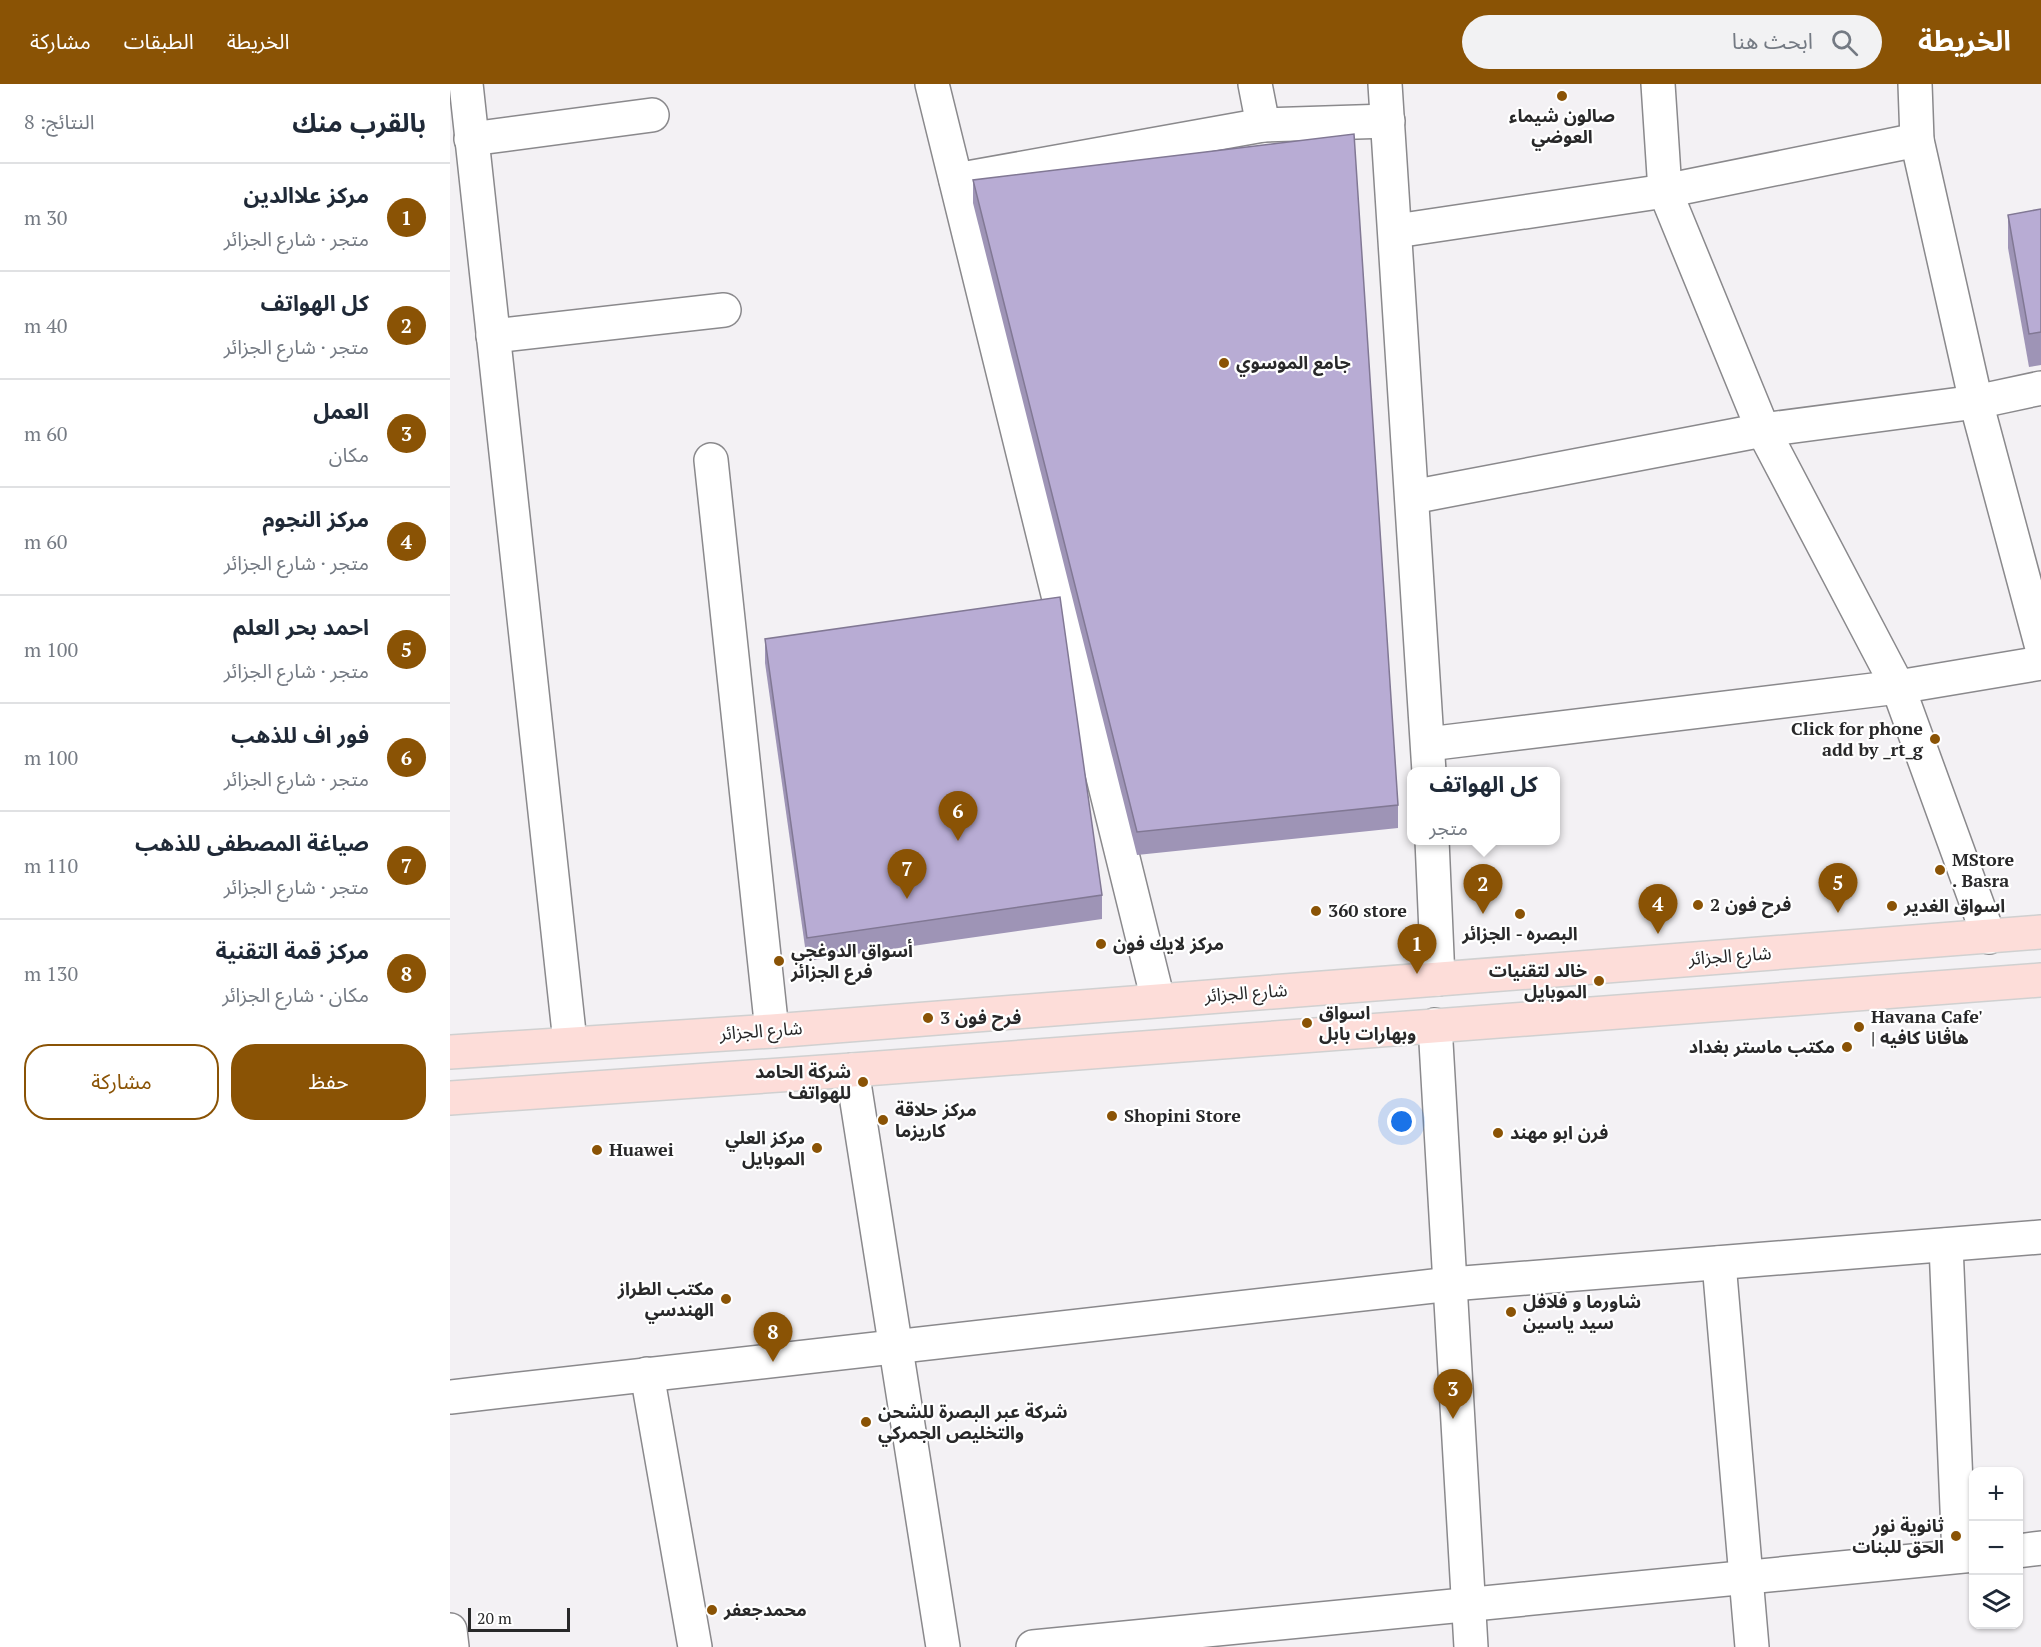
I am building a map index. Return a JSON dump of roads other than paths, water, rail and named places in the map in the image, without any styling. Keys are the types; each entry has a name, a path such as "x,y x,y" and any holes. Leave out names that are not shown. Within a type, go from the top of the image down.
{"main road":[{"name":"شارع الجزائر","path":"450,1052 772,1030 2041,932"},
{"path":"450,1098 852,1070 2041,980"}],"street":[{"path":"466,84 570,1042"},
{"path":"932,84 1158,1000"},
{"path":"1255,84 1263,125"},
{"path":"1385,84 1429,758 2041,663"},
{"path":"1658,84 1665,191 1763,430 1898,687 1989,937"},
{"path":"1915,84 1917,140 1976,402 2041,644"},
{"path":"471,139 652,115"},
{"path":"956,180 1263,125 1388,121"},
{"path":"1396,231 1665,191 1917,140"},
{"path":"493,336 724,310"},
{"path":"1412,497 1763,430 1976,402 2041,388"},
{"path":"711,460 772,1030"},
{"path":"1432,845 1438,979"},
{"path":"1435,1025 1471,1647"},
{"path":"852,1070 943,1647"},
{"path":"450,1397 1451,1284 2041,1237"},
{"path":"1033,1647 1141,1642 1469,1605 1966,1556 1946,1245"},
{"path":"1719,1263 1752,1647"},
{"path":"647,1374 695,1647"},
{"path":"2023,1550 2041,1548"},
{"path":"450,1630 452,1647"}],"place":[{"name":"صالون شيماء العوضي","path":"1562,96"},
{"name":"جامع الموسوي","path":"1224,363"},
{"name":"Click for phone add by _rt_g","path":"1935,739"},
{"name":"فور اف للذهب","path":"958,841"},
{"name":"MStore . Basra","path":"1940,870"},
{"name":"صياغة المصطفى للذهب","path":"907,899"},
{"name":"فرح فون 2","path":"1698,905"},
{"name":"اسواق الغدير","path":"1892,906"},
{"name":"360 store","path":"1316,911"},
{"name":"احمد بحر العلم","path":"1838,913"},
{"name":"كل الهواتف","path":"1483,914"},
{"name":"البصره - الجزائر","path":"1520,914"},
{"name":"مركز النجوم","path":"1658,934"},
{"name":"مركز لايك فون","path":"1101,944"},
{"name":"أسواق الدوغجي فرع الجزائر","path":"779,961"},
{"name":"مركز علاالدين","path":"1417,974"},
{"name":"خالد لتقنيات الموبايل","path":"1599,981"},
{"name":"فرح فون 3","path":"928,1018"},
{"name":"اسواق وبهارات بابل","path":"1307,1023"},
{"name":"Havana Cafe' | هاڤانا كافيه","path":"1859,1027"},
{"name":"مكتب ماستر بغداد","path":"1847,1047"},
{"name":"شركة الحامد للهواتف","path":"863,1082"},
{"name":"Shopini Store","path":"1112,1116"},
{"name":"مركز حلاقة كاريزما","path":"883,1120"},
{"name":"فرن ابو مهند","path":"1498,1133"},
{"name":"مركز العلي الموبايل","path":"817,1148"},
{"name":"Huawei","path":"597,1150"},
{"name":"مكتب الطراز الهندسي","path":"726,1299"},
{"name":"شاورما و فلافل سيد ياسين","path":"1511,1312"},
{"name":"مركز قمة التقنية","path":"773,1362"},
{"name":"العمل","path":"1453,1419"},
{"name":"شركة عبر البصرة للشحن والتخليص الجمركي","path":"866,1422"},
{"name":"ثانوية نور الحق للبنات","path":"1956,1536"},
{"name":"محمدجعفر","path":"712,1610"}]}
